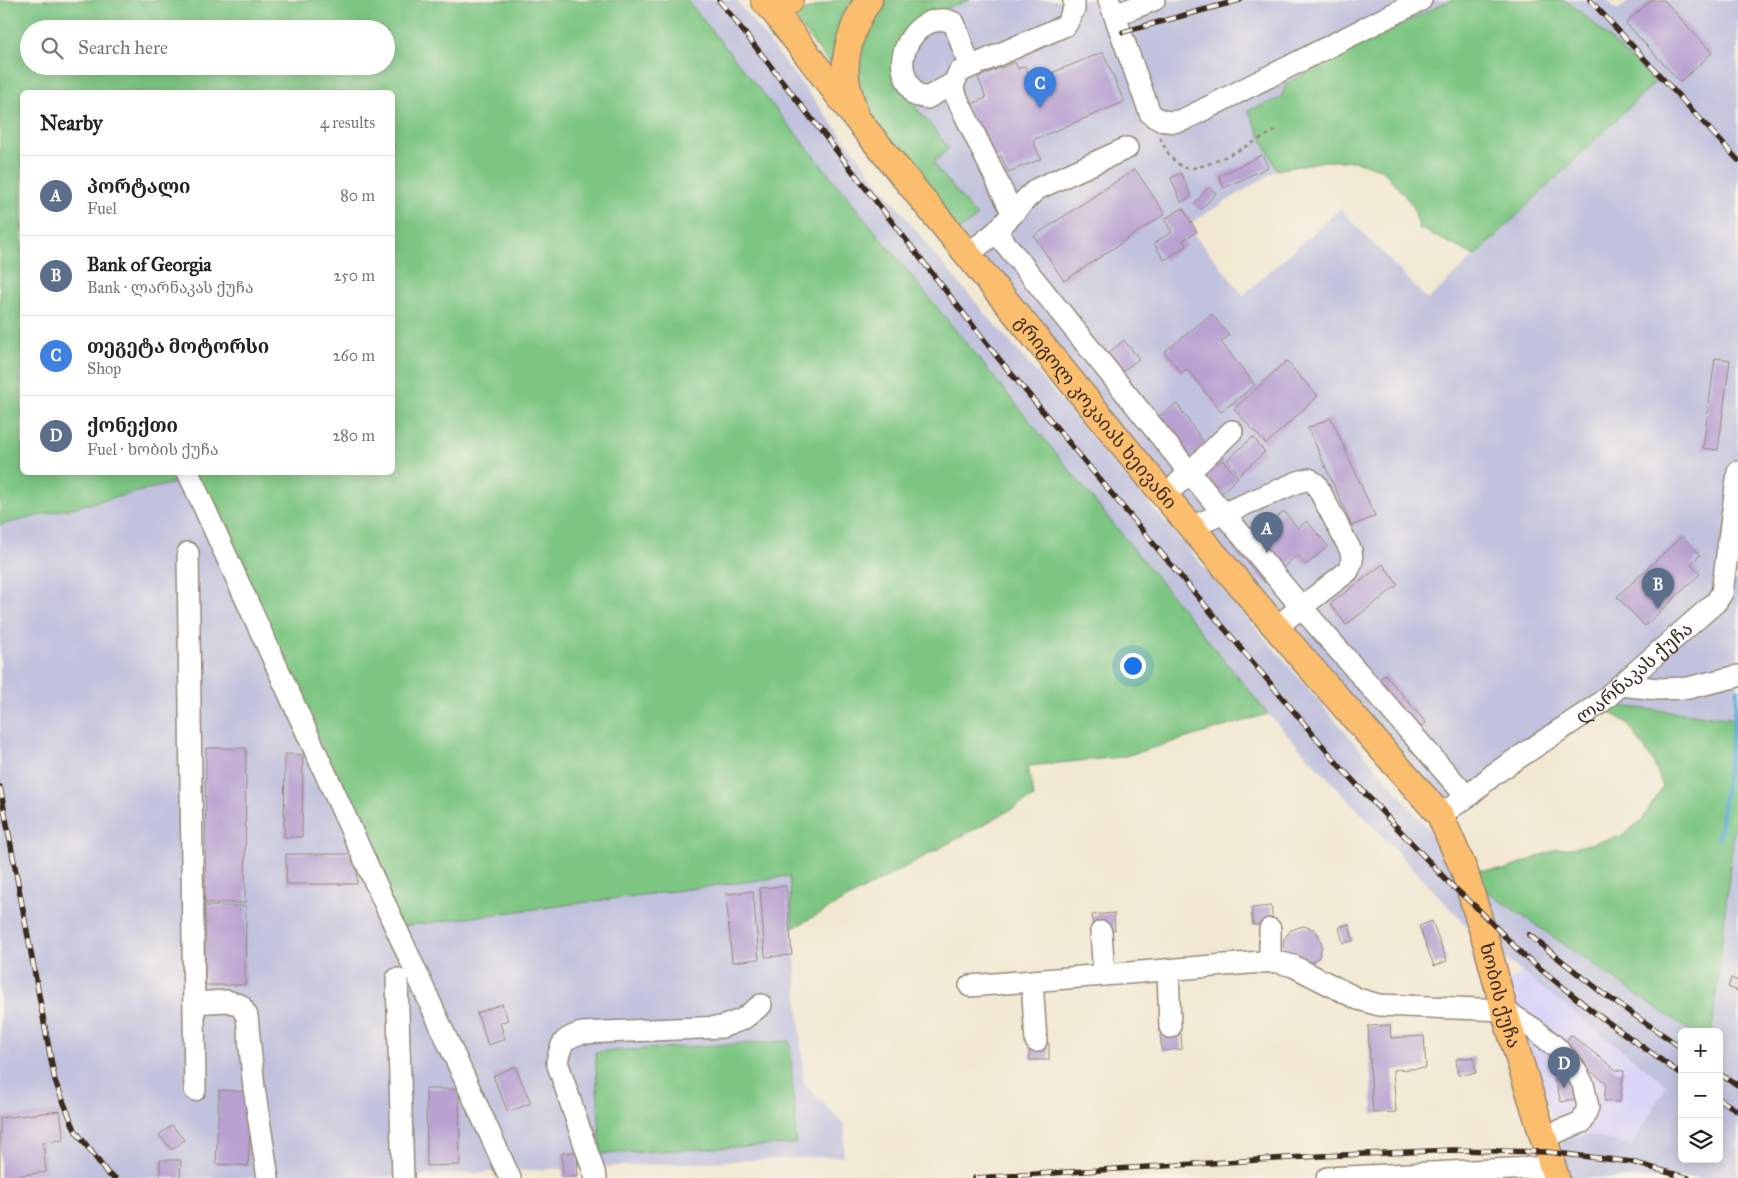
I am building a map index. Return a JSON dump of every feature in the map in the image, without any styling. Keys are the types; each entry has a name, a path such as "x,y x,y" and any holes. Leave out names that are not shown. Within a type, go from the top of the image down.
{"main road":[{"path":"856,118 846,79 846,61 854,28 861,11 869,0"},
{"name":"გრიგოლ კოკაიას ხეივანი","path":"775,2 856,118 967,255 1191,527 1440,815"},
{"name":"ხობის ქუჩა","path":"1440,815 1464,870 1487,945 1504,1010 1555,1173"}],"street":[{"path":"1013,214 953,90 954,83 960,72 1066,25 1074,9 1074,0"},
{"path":"1154,0 1112,8 1150,113 1157,120 1166,122 1184,120 1421,0"},
{"path":"954,83 927,98 915,94 904,74 904,50 911,38 924,25 939,20 954,23 970,67"},
{"path":"967,255 996,232 1037,189 1127,148"},
{"path":"996,232 1190,473 1302,608 1467,797"},
{"path":"1069,378 1096,357"},
{"path":"1165,496 1232,431"},
{"path":"1722,592 1738,472"},
{"path":"189,475 510,1178"},
{"path":"1191,527 1298,482 1309,479 1316,484 1351,551 1352,561 1348,571 1276,627"},
{"path":"188,553 195,1090"},
{"name":"ლარნაკას ქუჩა","path":"1440,815 1467,797 1494,774 1599,704 1716,602 1722,592 1738,578"},
{"path":"1621,685 1658,689 1688,688 1738,676"},
{"path":"1270,929 1270,962"},
{"path":"1101,932 1104,975"},
{"path":"970,986 1270,962 1293,966 1358,998 1378,1005 1504,1010 1534,1029 1557,1048 1573,1066 1583,1084 1588,1107 1582,1122 1544,1137"},
{"path":"1168,970 1170,1027"},
{"path":"397,979 403,1178"},
{"path":"1032,981 1036,1041"},
{"path":"194,1003 227,1001 240,1005 247,1016 252,1072 268,1178"},
{"path":"596,1178 557,1062 560,1048 569,1036 582,1033 722,1027 743,1019 761,1005"},
{"path":"1327,1178 1555,1173"}],"path":[{"path":"1150,113 1164,148 1174,161 1187,168 1208,165 1279,128"}],"shaded area":[{"path":"687,0 736,0 936,256 1464,870 1489,893 1686,1028 1678,1028 1678,1163 1723,1163 1723,1028 1712,1028 1738,793 1738,1178 1568,1178 1559,1139 1587,1135 1632,1145 1667,1085 1487,945 1465,924 1268,714"},
{"path":"970,0 1450,0 1286,82 1281,98 1248,110 1277,170 1186,226 1243,295 1340,209 1428,300 1655,82 1588,18 1565,0 1607,0 1617,10 1632,0 1738,0 1738,453 1717,600 1738,578 1738,719 1599,704 1440,815 952,236 976,217 932,163 949,149 905,94 917,19"},
{"path":"191,479 396,927 789,876 804,1083 845,1126 843,1156 358,1178 0,1178 0,525"},
{"path":"1523,973 1668,1085 1632,1145 1587,1135 1559,1139 1505,982"}],"green space":[{"path":"0,0 687,0 1268,714 1122,757 1028,766 1034,797 793,928 789,876 396,927 191,479 0,525"},
{"path":"835,0 856,0 835,72 794,17 797,13"},
{"path":"869,0 970,0 917,19 905,94 949,148 933,163 977,217 952,236 856,118 846,79"},
{"path":"1450,0 1565,0 1588,18 1655,82 1475,256 1419,228 1413,206 1383,170 1355,161 1325,161 1277,170 1248,110 1281,98 1286,83"},
{"path":"1599,704 1738,719 1738,793 1712,1028 1686,1028 1489,893 1464,870 1505,870 1557,849 1577,847 1621,836 1641,821 1663,787 1653,761 1628,724"},
{"path":"790,1041 796,1144 601,1154 595,1052"}],"building":[{"path":"1651,0 1664,0 1712,53 1680,82 1626,23"},
{"path":"1103,52 1124,102 1033,140 1041,159 1008,172 1001,156 990,161 967,106 986,98 978,77 1015,62 1018,69 1025,66 1032,81"},
{"path":"1262,155 1268,167 1224,188 1219,176"},
{"path":"1135,169 1165,214 1064,281 1034,236"},
{"path":"1181,173 1192,197 1181,202 1171,178"},
{"path":"1209,187 1216,193 1201,210 1194,204"},
{"path":"1183,208 1197,232 1183,240 1187,246 1164,260 1154,243 1172,232 1164,219"},
{"path":"1212,314 1229,336 1221,342 1255,385 1221,412 1187,369 1181,373 1164,352"},
{"path":"1124,340 1139,359 1119,374 1105,356"},
{"path":"1715,358 1730,360 1718,450 1703,448"},
{"path":"1286,361 1318,396 1266,444 1234,409"},
{"path":"1177,404 1206,446 1184,461 1155,419"},
{"path":"1331,418 1375,516 1352,526 1308,428"},
{"path":"1253,437 1265,452 1240,474 1227,460"},
{"path":"1222,460 1238,477 1215,499 1195,477 1212,461 1216,465"},
{"path":"1284,511 1298,528 1307,521 1328,546 1306,565 1297,555 1265,583 1238,551"},
{"path":"1682,536 1700,555 1691,564 1700,574 1645,626 1617,597"},
{"path":"1383,564 1398,585 1346,625 1330,604"},
{"path":"1385,674 1426,723 1415,732 1374,684"},
{"path":"206,748 246,748 245,903 205,903"},
{"path":"285,754 303,755 302,837 284,837"},
{"path":"286,854 357,854 357,884 286,884"},
{"path":"786,886 792,955 765,957 760,888"},
{"path":"753,891 759,959 732,962 726,894"},
{"path":"205,906 246,906 245,985 205,985"},
{"path":"1271,906 1273,923 1253,925 1251,908"},
{"path":"1114,913 1115,930 1093,932 1092,915"},
{"path":"1432,921 1447,961 1434,966 1419,926"},
{"path":"1349,924 1353,941 1343,943 1339,927"},
{"path":"1303,926 1314,929 1322,945 1319,957 1309,964 1287,957 1283,945 1284,939 1291,930"},
{"path":"1731,978 1738,981 1738,991 1728,987"},
{"path":"502,1004 508,1020 500,1023 505,1039 488,1045 477,1013"},
{"path":"1390,1025 1391,1038 1424,1036 1426,1068 1393,1070 1396,1112 1373,1113 1368,1026"},
{"path":"1181,1033 1182,1049 1162,1051 1160,1035"},
{"path":"1571,1035 1616,1070 1624,1071 1620,1102 1604,1101 1606,1083 1561,1048"},
{"path":"1049,1043 1049,1060 1030,1060 1030,1044"},
{"path":"1474,1057 1476,1073 1458,1075 1456,1059"},
{"path":"515,1066 531,1103 508,1112 493,1076"},
{"path":"1572,1071 1579,1098 1561,1102 1554,1076"},
{"path":"426,1089 459,1089 460,1165 427,1166"},
{"path":"219,1090 252,1092 248,1166 216,1164"},
{"path":"60,1111 64,1140 43,1142 46,1172 0,1178 0,1118"},
{"path":"172,1125 184,1140 172,1150 159,1135"},
{"path":"577,1152 578,1177 563,1177 562,1153"},
{"path":"160,1160 181,1160 180,1178 160,1178"}],"waterway":[{"path":"1719,839 1738,689"}],"railway":[{"path":"719,0 999,359 1342,769 1450,884 1475,906 1522,954 1591,1010 1679,1073"},
{"path":"1123,32 1240,0"},
{"path":"1590,0 1738,160"},
{"path":"0,787 55,1081 75,1130 108,1174 115,1178"},
{"path":"1529,935 1605,995 1678,1045"},
{"path":"1723,1076 1738,1085"},
{"path":"1723,1102 1738,1111"},
{"path":"975,1178 1321,1156 1452,1150 1548,1152 1632,1162 1688,1178"}],"place":[{"name":"თეგეტა მოტორსი","path":"1040,108"},
{"name":"პორტალი","path":"1267,553"},
{"name":"Bank of Georgia","path":"1658,609"},
{"name":"ქონექთი","path":"1564,1088"}]}
